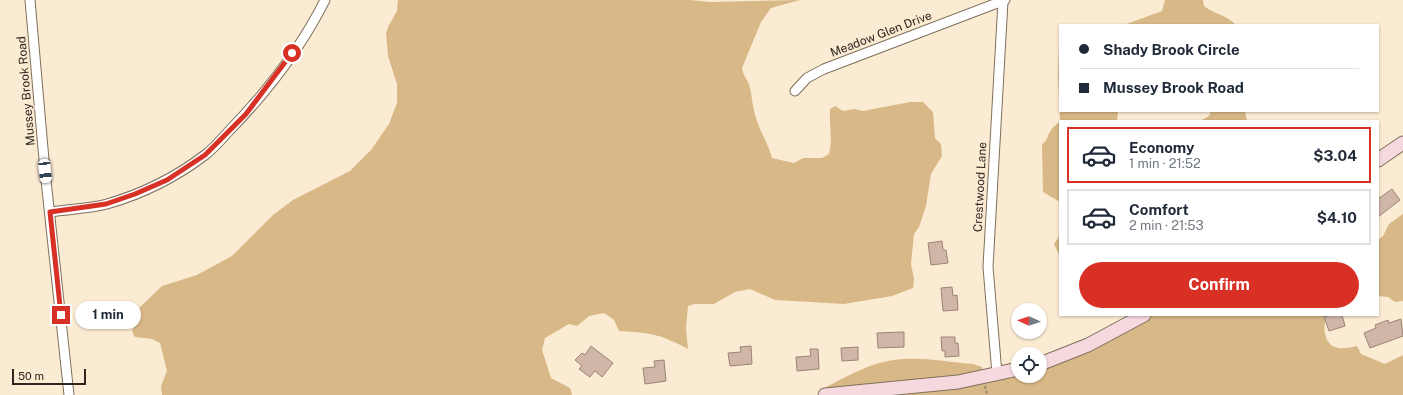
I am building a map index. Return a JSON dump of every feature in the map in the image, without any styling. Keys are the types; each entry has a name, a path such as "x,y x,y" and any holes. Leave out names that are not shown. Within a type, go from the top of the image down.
{"main road":[{"path":"1379,159 1403,143"},
{"path":"1047,361 1088,345 1142,316"},
{"path":"825,395 958,382 1011,371"}],"street":[{"name":"Mussey Brook Road","path":"30,0 69,395"},
{"path":"50,212 106,204 135,194 167,180 205,155 246,114 286,63 325,0"},
{"name":"Meadow Glen Drive","path":"795,91 807,78 824,69 1004,0"},
{"name":"Crestwood Lane","path":"997,374 988,267 1004,0"}],"shaded area":[{"path":"398,0 690,0 710,2 800,0 771,8 761,22 742,68 749,85 758,123 772,158 794,163 803,158 822,158 829,154 831,143 830,109 835,106 843,111 854,109 863,111 910,102 923,102 933,112 935,138 941,144 942,156 931,174 926,206 919,227 914,234 911,264 914,279 913,288 892,296 844,304 775,300 750,289 735,292 714,304 694,304 688,306 686,328 688,349 670,340 655,335 619,331 614,320 604,313 589,316 577,326 569,324 545,338 542,350 551,378 570,388 572,395 162,395 161,386 167,371 160,343 152,339 135,337 132,331 138,322 136,311 162,286 197,275 232,256 273,215 293,200 350,171 371,150 389,124 397,103 397,84 388,56 386,33 397,11"},
{"path":"1165,0 1203,0 1204,6 1229,19 1235,24 1127,24 1162,11"},
{"path":"1059,49 1059,97 1058,74"},
{"path":"1060,112 1118,112 1117,120 1060,120"},
{"path":"1211,112 1245,112 1247,120 1202,120 1209,116"},
{"path":"1059,122 1059,201 1043,192 1042,144 1052,128"},
{"path":"1403,214 1403,301 1395,302 1388,297 1379,296 1379,239 1383,236 1389,224"},
{"path":"1059,236 1059,255 1054,244"},
{"path":"1146,316 1330,316 1325,322 1324,329 1327,340 1332,346 1346,348 1357,346 1361,354 1385,364 1403,355 1403,395 818,395 820,390 847,376 875,364 894,360 923,359 973,364 982,367 984,377 1011,374 1011,383 1047,383 1047,363"}],"building":[{"path":"1392,189 1400,200 1379,216 1379,198"},
{"path":"942,241 943,250 946,250 948,263 931,265 928,243"},
{"path":"952,287 953,296 957,295 958,310 943,311 941,288"},
{"path":"1342,316 1345,326 1329,331 1324,317"},
{"path":"1401,319 1403,336 1370,348 1364,333 1376,328 1375,325 1388,320 1389,323"},
{"path":"904,332 904,347 878,348 877,333"},
{"path":"941,337 955,337 955,343 958,343 959,356 945,357 945,351 942,351"},
{"path":"591,346 613,363 602,377 595,371 590,377 579,369 582,366 575,360 582,353 585,355"},
{"path":"751,346 752,364 730,366 728,353 741,352 740,347"},
{"path":"858,347 858,360 842,361 841,348"},
{"path":"810,349 818,349 819,369 797,371 796,357 811,356"},
{"path":"664,360 666,381 645,384 643,368 655,367 654,361"}],"route":[{"path":"61,315 50,212 106,204 135,194 167,180 205,155 246,114 286,63 292,53"}]}
